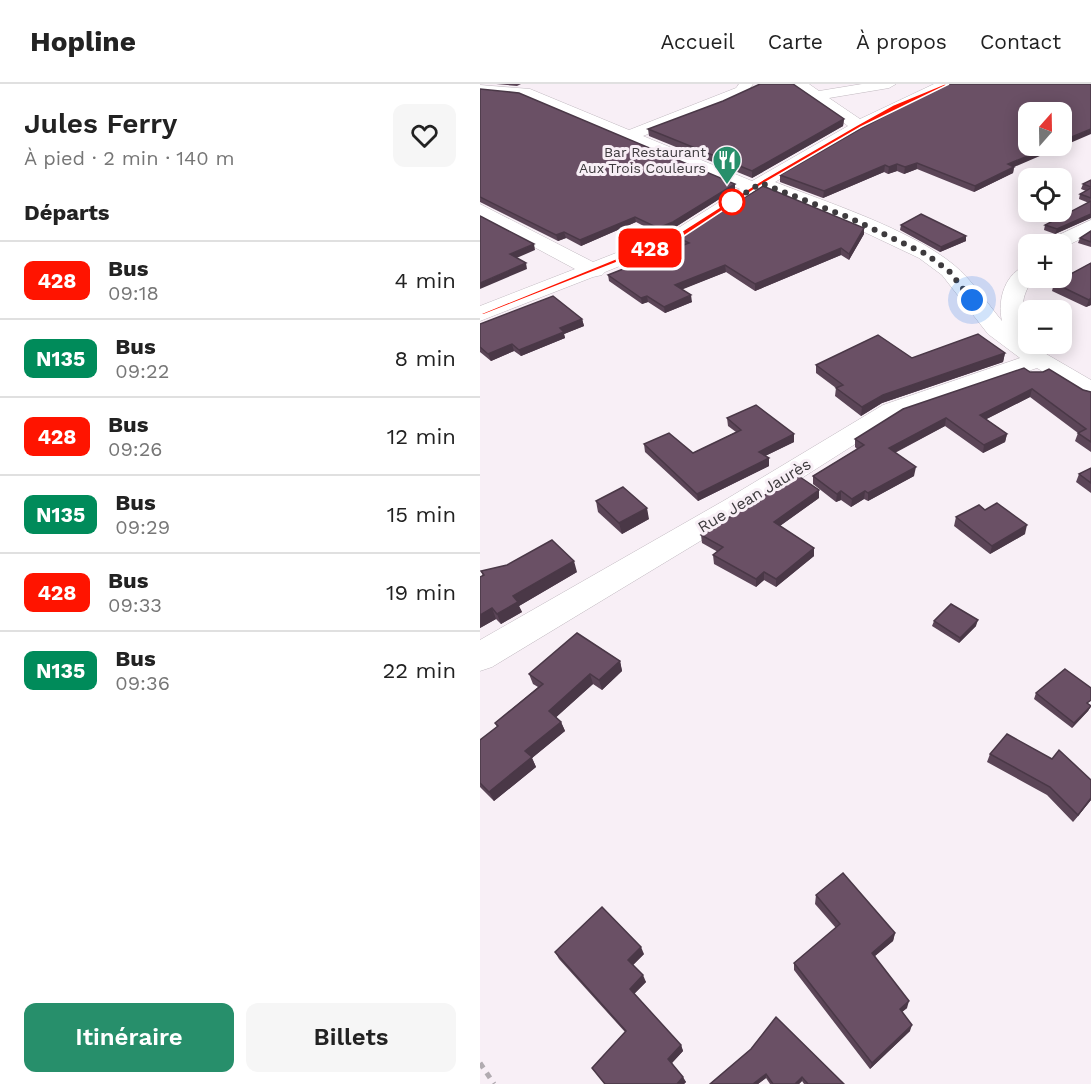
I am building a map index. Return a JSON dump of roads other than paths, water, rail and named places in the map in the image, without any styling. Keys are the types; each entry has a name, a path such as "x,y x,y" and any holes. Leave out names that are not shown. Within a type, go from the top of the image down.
{"street":[{"path":"631,135 741,91 746,84"},
{"path":"806,87 888,84"},
{"path":"480,314 682,234 757,186 859,126 895,106 946,84"},
{"path":"806,87 859,126"},
{"path":"483,91 520,89 757,186 861,223 932,258 949,271 996,329 1018,344"},
{"path":"480,210 595,270"},
{"path":"1072,236 1091,226"},
{"path":"1018,285 1011,294 1009,303 1018,325"},
{"name":"Rue Jean Jaurès","path":"480,657 735,507 892,410 1024,354"},
{"path":"1032,354 1091,391"}],"place":[{"name":"Bar Restaurant Aux Trois Couleurs","path":"727,186"}]}
